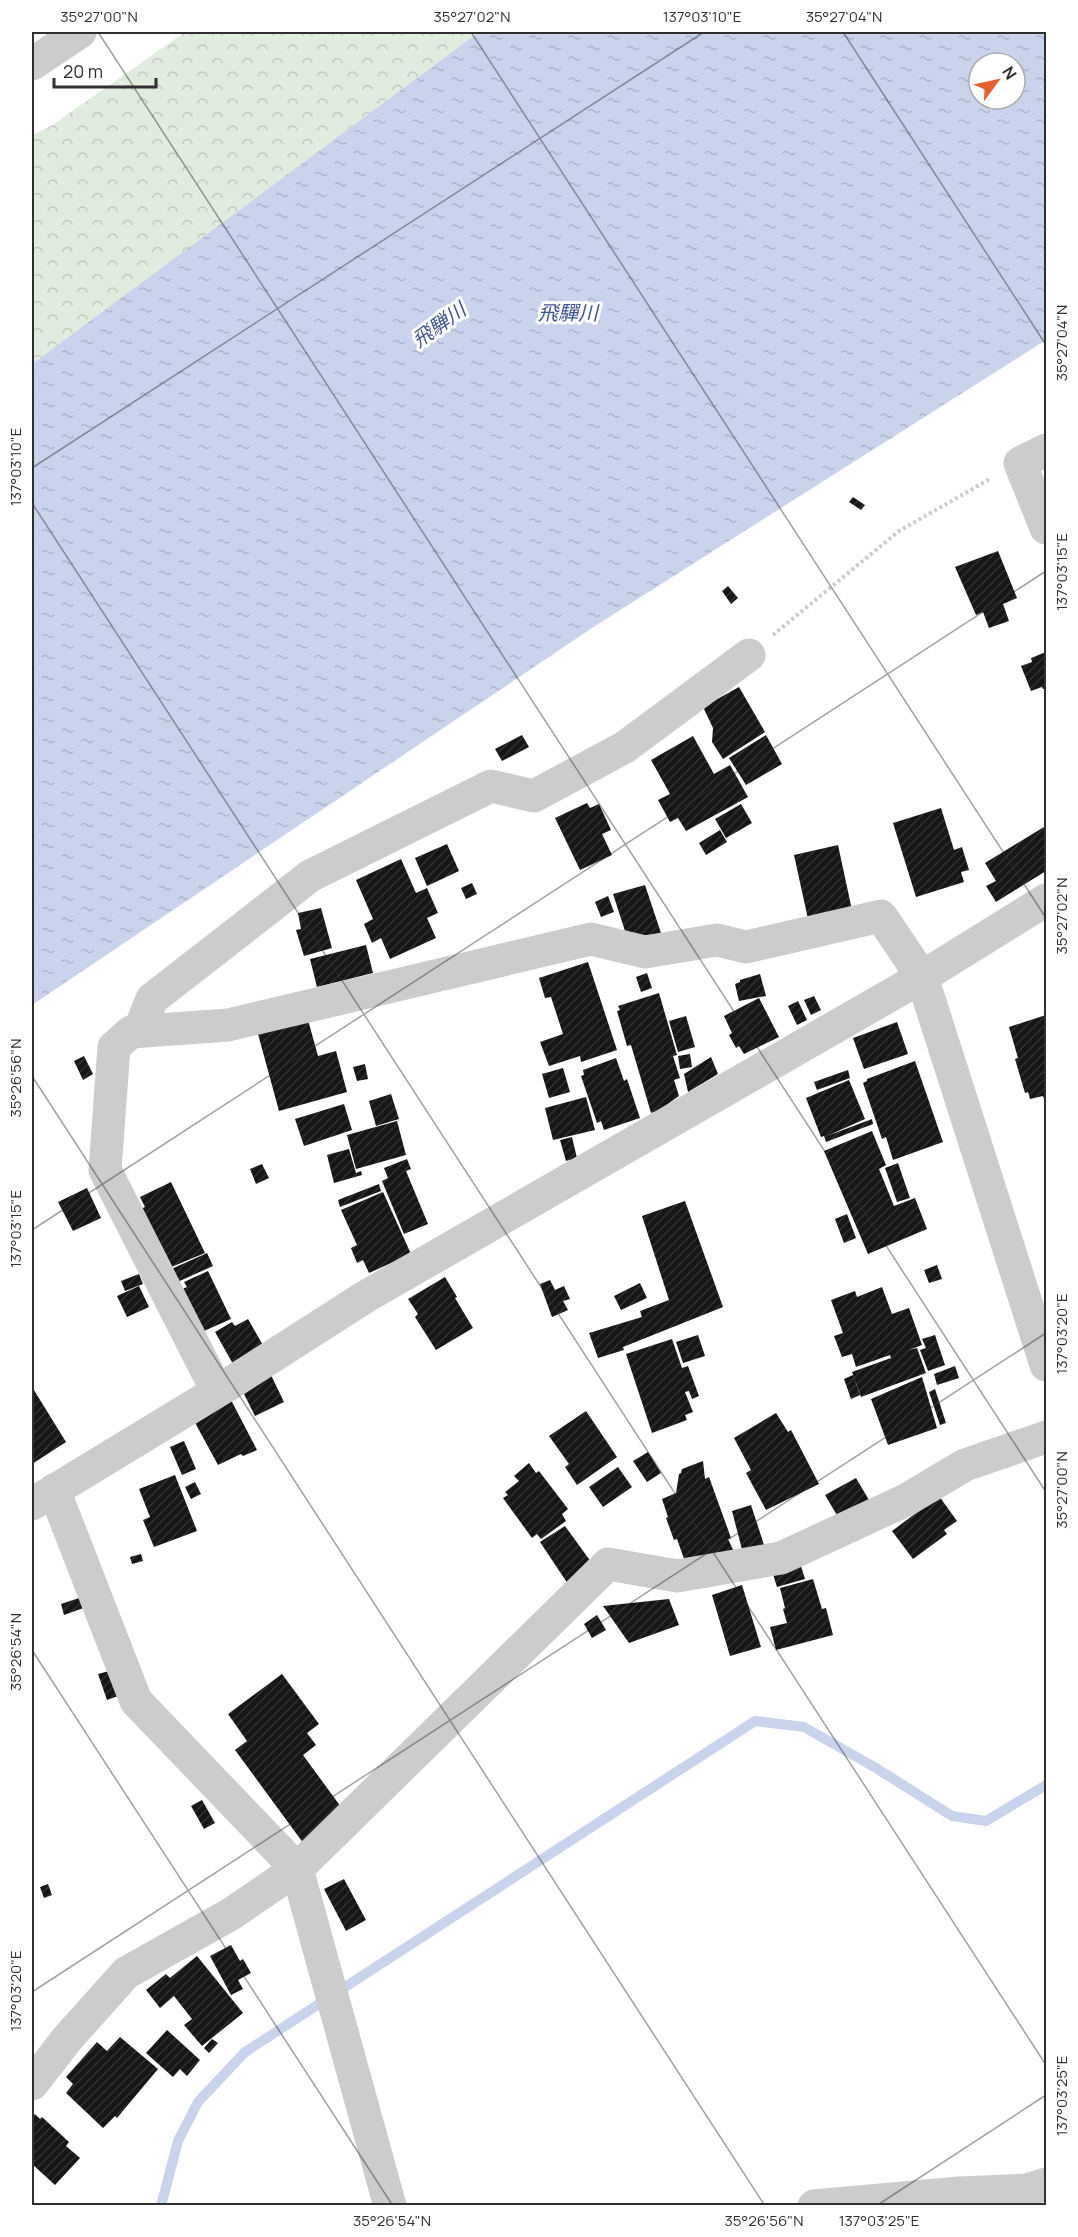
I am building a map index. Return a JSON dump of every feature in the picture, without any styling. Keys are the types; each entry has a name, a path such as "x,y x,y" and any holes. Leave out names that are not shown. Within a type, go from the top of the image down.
{"street":[{"path":"32,64 80,32"},
{"path":"1033,456 1047,528"},
{"path":"139,1031 153,999 310,876 491,786 534,796 625,747 749,655"},
{"path":"390,2205 297,1869 136,1701 43,1497 218,1391 365,1297 921,977 1047,900"},
{"path":"218,1391 105,1170 114,1047 131,1032 228,1025 591,939 645,952 717,940 746,946 881,916 921,977 1047,1365"},
{"path":"32,2084 67,2039 126,1973 231,1914 297,1869 608,1564 677,1575 781,1558 906,1500 965,1465 1047,1437"},
{"path":"814,2205 1027,2190 1047,2184"}],"path":[{"path":"749,655 899,531 1033,456"}],"green space":[{"path":"185,32 479,32 32,364 32,135 51,126"}],"water":[{"name":"飛驒川","path":"479,32 1046,32 1046,340 595,626 32,1005 32,364"}],"building":[{"path":"853,497 865,505 861,510 849,502"},
{"path":"998,551 1017,598 1003,604 1009,621 989,628 983,612 976,615 955,567"},
{"path":"728,586 738,598 731,604 722,591"},
{"path":"1046,652 1046,688 1031,691 1021,666 1032,662 1031,658"},
{"path":"739,687 765,732 723,759 712,742 713,728 703,707"},
{"path":"522,735 529,747 502,761 495,749"},
{"path":"766,735 782,764 746,785 729,758"},
{"path":"693,736 714,774 730,765 748,797 686,831 678,818 670,822 658,800 670,794 651,760"},
{"path":"587,803 590,808 599,804 611,830 602,834 612,855 580,870 555,818"},
{"path":"741,804 752,823 726,838 715,819"},
{"path":"941,808 954,850 962,847 969,870 961,872 964,882 916,897 893,823"},
{"path":"1044,827 1046,871 996,902 986,886 996,881 985,863"},
{"path":"720,830 727,842 706,855 699,843"},
{"path":"447,844 459,871 427,886 415,858"},
{"path":"838,845 852,910 808,919 794,855"},
{"path":"401,859 416,893 427,888 438,913 427,918 436,938 390,959 381,938 372,943 364,924 373,919 356,880"},
{"path":"472,883 477,894 466,899 461,888"},
{"path":"645,885 662,936 626,934 613,894"},
{"path":"608,896 614,912 601,917 595,902"},
{"path":"321,908 332,948 304,956 296,930 301,929 298,913"},
{"path":"366,945 373,973 317,987 310,959"},
{"path":"588,962 617,1050 581,1062 580,1056 549,1066 540,1042 563,1034 551,997 545,998 539,978"},
{"path":"647,973 652,988 641,992 636,977"},
{"path":"760,974 766,996 739,1001 735,984 740,980"},
{"path":"659,993 677,1055 673,1056 680,1078 674,1080 679,1096 658,1111 651,1113 631,1045 627,1046 617,1011 620,1010 618,1006"},
{"path":"814,996 821,1010 811,1015 804,1000"},
{"path":"759,998 779,1037 744,1054 739,1046 736,1048 729,1035 732,1033 724,1016"},
{"path":"798,1001 807,1020 797,1025 788,1006"},
{"path":"1046,1015 1046,1106 1043,1096 1030,1099 1028,1092 1025,1093 1009,1027"},
{"path":"686,1016 695,1047 678,1052 669,1021"},
{"path":"308,1020 318,1056 336,1051 347,1092 279,1111 258,1034"},
{"path":"897,1022 908,1054 864,1069 853,1038"},
{"path":"690,1054 692,1067 680,1069 678,1056"},
{"path":"84,1056 93,1074 83,1080 74,1061"},
{"path":"711,1057 718,1074 688,1092 684,1074"},
{"path":"616,1058 624,1081 627,1079 640,1118 604,1130 601,1121 597,1123 581,1076 584,1075 583,1070"},
{"path":"915,1061 943,1142 893,1160 886,1137 882,1139 863,1083 867,1079"},
{"path":"365,1064 368,1079 357,1081 353,1067"},
{"path":"563,1068 570,1092 549,1098 542,1074"},
{"path":"848,1070 850,1078 817,1090 814,1082"},
{"path":"849,1080 865,1119 827,1136 872,1119 873,1124 826,1142 824,1136 821,1137 806,1098"},
{"path":"391,1094 399,1119 376,1126 369,1101"},
{"path":"586,1097 595,1130 553,1140 545,1108"},
{"path":"344,1104 352,1130 304,1146 295,1119"},
{"path":"397,1121 406,1155 356,1169 347,1135"},
{"path":"872,1131 886,1165 879,1169 894,1206 915,1198 927,1229 868,1254 824,1151"},
{"path":"572,1137 577,1158 566,1161 560,1140"},
{"path":"349,1149 356,1173 361,1171 362,1175 334,1183 327,1155"},
{"path":"407,1159 411,1169 406,1171 428,1224 404,1234 382,1181 388,1178 384,1168"},
{"path":"898,1163 910,1198 897,1202 885,1168"},
{"path":"262,1164 269,1178 256,1184 250,1169"},
{"path":"171,1182 205,1253 169,1268 140,1209 145,1207 140,1197"},
{"path":"379,1184 381,1191 340,1207 338,1200"},
{"path":"87,1188 101,1218 73,1231 58,1202"},
{"path":"383,1192 411,1254 369,1273 363,1260 357,1263 351,1248 357,1245 341,1210"},
{"path":"685,1201 723,1307 623,1347 624,1350 598,1358 589,1333 642,1317 640,1311 669,1300 642,1216"},
{"path":"847,1214 856,1238 844,1243 835,1219"},
{"path":"207,1253 213,1266 173,1284 167,1271"},
{"path":"937,1265 942,1279 929,1283 924,1270"},
{"path":"208,1271 231,1319 195,1335 175,1292 187,1287 184,1282"},
{"path":"139,1274 143,1284 125,1291 121,1281"},
{"path":"445,1277 473,1328 436,1350 415,1317 418,1314 408,1299"},
{"path":"550,1280 555,1290 564,1286 570,1299 563,1301 568,1310 552,1317 540,1284"},
{"path":"640,1283 647,1298 621,1310 614,1296"},
{"path":"139,1286 149,1307 127,1317 117,1296"},
{"path":"882,1287 892,1314 909,1308 922,1345 909,1350 917,1348 926,1373 861,1397 852,1372 891,1358 890,1355 856,1367 852,1354 842,1357 834,1336 843,1333 831,1300 855,1291 857,1297"},
{"path":"248,1319 264,1347 233,1364 215,1332 232,1322 235,1326"},
{"path":"698,1335 705,1356 683,1363 676,1342"},
{"path":"935,1335 945,1365 928,1371 920,1350 926,1348 922,1339"},
{"path":"672,1339 682,1368 688,1366 699,1396 692,1399 689,1391 685,1392 693,1412 685,1415 687,1420 652,1433 626,1354"},
{"path":"955,1366 959,1378 937,1385 934,1374"},
{"path":"270,1373 284,1402 255,1416 241,1388"},
{"path":"853,1375 860,1395 851,1399 844,1379"},
{"path":"922,1377 937,1428 888,1445 871,1399"},
{"path":"32,1387 66,1442 32,1464"},
{"path":"935,1389 946,1423 940,1425 929,1392"},
{"path":"231,1400 257,1450 243,1456 241,1454 218,1465 193,1419"},
{"path":"586,1411 617,1457 577,1485 565,1467 569,1464 549,1436"},
{"path":"776,1413 788,1432 791,1430 819,1484 766,1510 746,1473 751,1470 734,1438"},
{"path":"184,1441 196,1469 182,1475 170,1447"},
{"path":"648,1452 661,1473 647,1482 633,1461"},
{"path":"703,1461 705,1479 709,1477 731,1538 728,1539 736,1556 689,1573 677,1539 674,1540 662,1499 676,1493 682,1469"},
{"path":"529,1463 536,1473 539,1471 568,1509 562,1514 566,1521 541,1539 537,1534 532,1538 503,1498 508,1495 505,1492 519,1481 514,1476"},
{"path":"618,1467 632,1487 603,1507 589,1487"},
{"path":"175,1475 197,1531 154,1547 143,1520 150,1517 139,1489"},
{"path":"856,1478 869,1500 838,1517 825,1495"},
{"path":"195,1482 201,1494 191,1499 185,1487"},
{"path":"939,1496 957,1521 944,1530 947,1534 913,1559 892,1531"},
{"path":"751,1505 767,1554 745,1561 732,1511"},
{"path":"565,1526 594,1566 568,1584 540,1542"},
{"path":"141,1554 143,1561 132,1564 130,1557"},
{"path":"800,1563 805,1579 777,1587 772,1571"},
{"path":"813,1579 822,1609 826,1608 833,1635 776,1650 770,1627 787,1623 780,1588"},
{"path":"742,1585 761,1647 730,1656 712,1595"},
{"path":"85,1596 89,1606 64,1615 61,1604"},
{"path":"669,1599 679,1625 629,1643 603,1606"},
{"path":"597,1615 606,1630 592,1638 584,1624"},
{"path":"109,1671 118,1696 107,1700 98,1674"},
{"path":"282,1674 319,1724 307,1733 316,1745 303,1755 341,1807 304,1844 235,1750 247,1741 228,1714"},
{"path":"202,1800 215,1823 204,1829 191,1806"},
{"path":"344,1879 366,1920 346,1931 324,1889"},
{"path":"48,1884 52,1895 44,1898 40,1887"},
{"path":"231,1945 240,1961 243,1959 251,1973 238,1980 243,1989 231,1995 210,1956"},
{"path":"197,1956 243,2013 202,2046 184,2025 192,2019 174,1996 160,2008 146,1990 166,1974 170,1978"},
{"path":"167,2030 200,2060 187,2076 180,2069 173,2077 146,2053"},
{"path":"120,2037 158,2069 117,2118 115,2116 103,2128 66,2093 73,2084 66,2077 97,2042 107,2051"},
{"path":"212,2039 218,2043 209,2053 204,2048"},
{"path":"35,2114 40,2119 42,2117 69,2142 66,2146 80,2158 55,2185 32,2164 32,2118"}],"waterway":[{"path":"161,2206 178,2141 198,2102 245,2052 755,1721 804,1727 876,1768 952,1816 986,1821 1046,1785"}],"water label":[{"name":"飛騨川","path":"439,325"}]}
